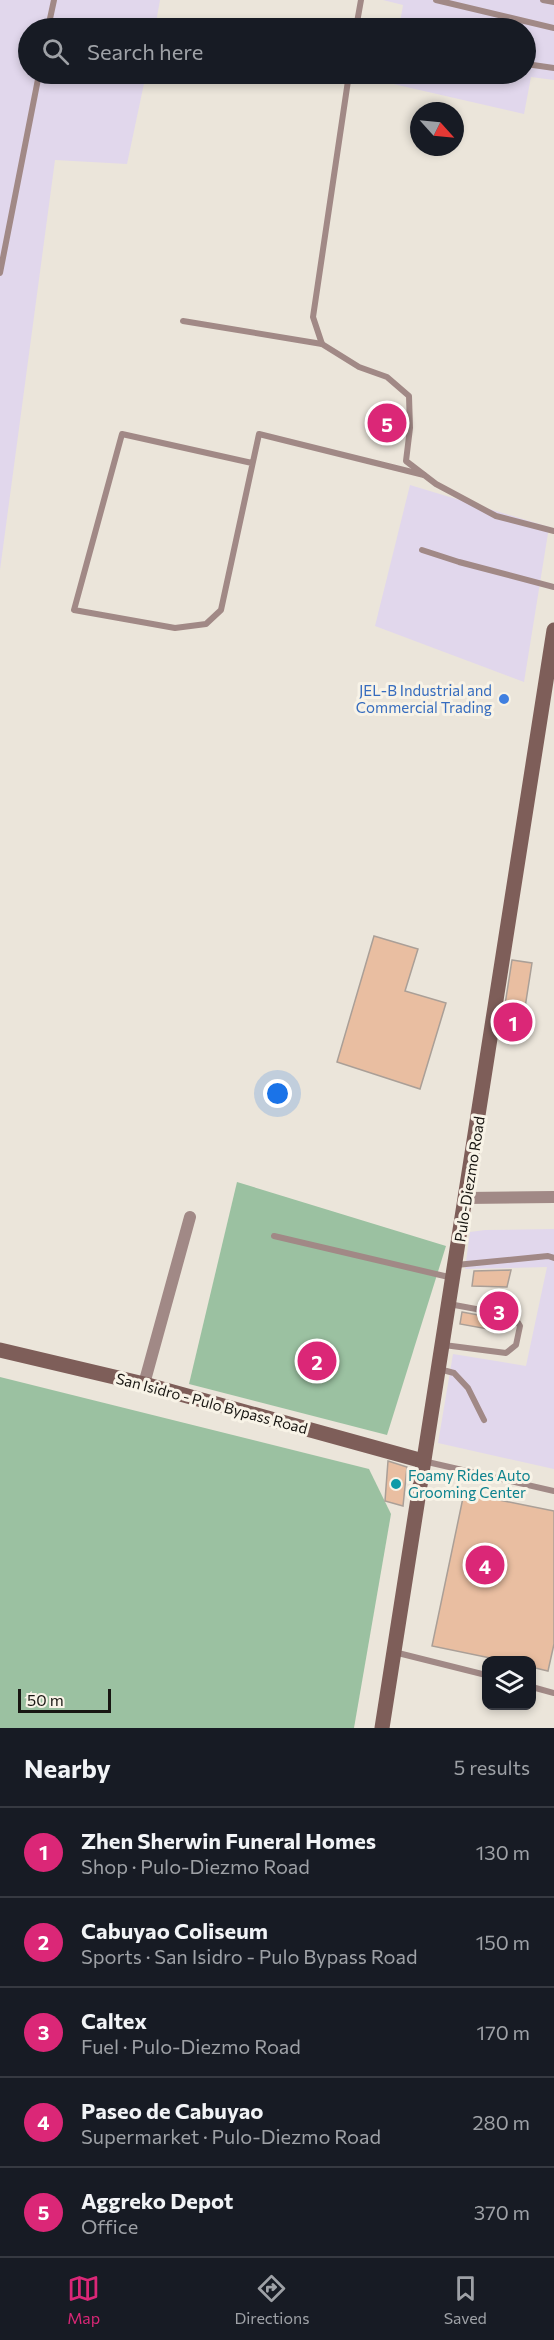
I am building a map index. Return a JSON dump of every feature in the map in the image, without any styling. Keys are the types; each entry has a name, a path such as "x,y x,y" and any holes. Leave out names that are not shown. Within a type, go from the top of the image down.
{"main road":[{"name":"Pulo-Diezmo Road","path":"382,1728 554,630"},
{"name":"San Isidro - Pulo Bypass Road","path":"0,1350 144,1384 423,1461"}],"street":[{"path":"466,1198 554,1197"},
{"path":"144,1384 190,1217"}],"lane":[{"path":"50,18 54,0"},
{"path":"358,18 361,0"},
{"path":"436,0 512,18"},
{"path":"543,0 554,2"},
{"path":"536,24 554,28"},
{"path":"536,66 554,68"},
{"path":"0,273 37,84"},
{"path":"322,344 313,317 348,84"},
{"path":"183,321 322,344 359,366 387,377 409,396 410,428 406,461 436,484 496,516 554,531"},
{"path":"252,463 122,434 74,610 175,628 206,624 221,610 259,434 424,475"},
{"path":"422,550 554,587"},
{"path":"274,1236 454,1272 548,1256 554,1258"},
{"path":"442,1345 506,1353 516,1344 520,1326 514,1316 449,1304"},
{"path":"438,1369 454,1373 468,1388 484,1420"},
{"path":"423,1461 554,1491"},
{"path":"394,1652 482,1674"},
{"path":"536,1688 554,1693"}],"shaded area":[{"path":"0,0 160,0 157,18 18,18 18,84 144,84 127,164 55,160 0,570"},
{"path":"383,0 554,0 554,80 536,78 536,18 401,18 403,5"},
{"path":"393,84 530,84 524,114"},
{"path":"410,485 549,527 524,682 375,626"},
{"path":"554,1229 554,1469 438,1443 453,1354 526,1366 547,1267 465,1269 470,1232"}],"green space":[{"path":"237,1182 446,1246 387,1435 189,1384"},
{"path":"0,1377 369,1469 391,1514 354,1728 0,1728"}],"building":[{"path":"374,936 418,949 405,991 446,1003 420,1089 337,1062"},
{"path":"512,960 532,963 521,1033 501,1030"},
{"path":"511,1270 507,1287 472,1286 474,1271"},
{"path":"462,1312 506,1320 504,1332 460,1324"},
{"name":"Foamy Rides Auto Grooming Center","path":"388,1461 407,1467 403,1506 385,1501"},
{"path":"464,1493 554,1511 554,1644 548,1671 536,1668 536,1656 482,1656 432,1646"}],"place":[{"name":"Aggreko Depot","path":"387,423"},
{"name":"JEL-B Industrial and Commercial Trading","path":"504,699"},
{"name":"Zhen Sherwin Funeral Homes","path":"513,1022"},
{"name":"Caltex","path":"499,1311"},
{"name":"Cabuyao Coliseum","path":"317,1361"},
{"name":"Foamy Rides Auto Grooming Center","path":"396,1484"},
{"name":"Paseo de Cabuyao","path":"485,1565"}]}
